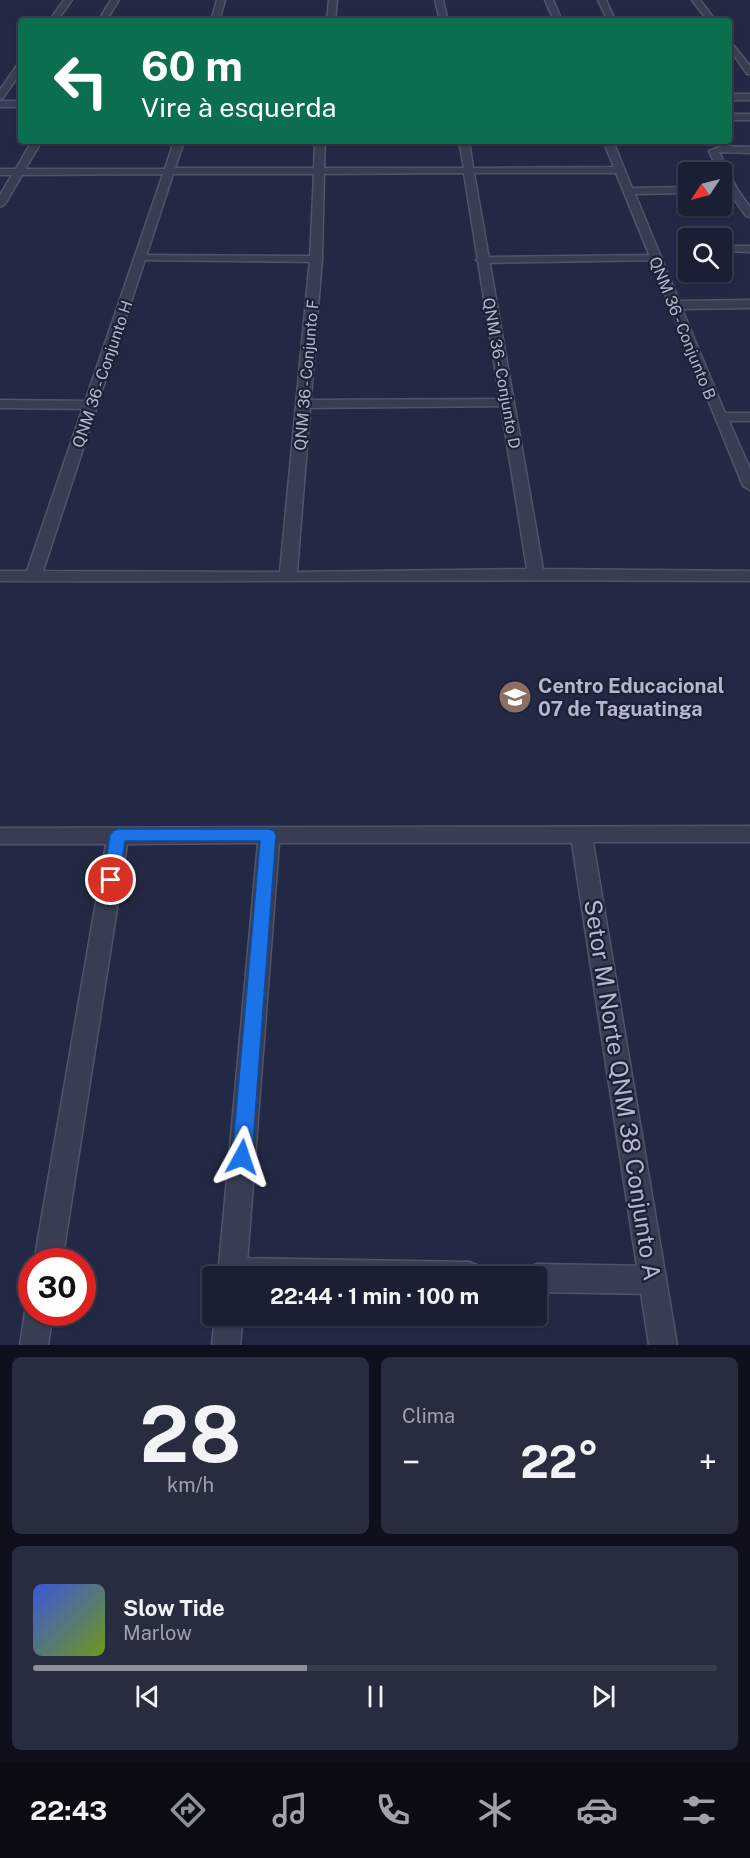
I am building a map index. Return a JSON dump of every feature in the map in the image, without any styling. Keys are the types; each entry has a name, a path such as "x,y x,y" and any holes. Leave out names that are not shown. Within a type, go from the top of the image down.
{"street":[{"path":"55,18 68,0"},
{"path":"104,18 115,0"},
{"path":"216,18 221,0"},
{"path":"332,18 333,0"},
{"path":"439,0 443,18"},
{"path":"549,0 557,18"},
{"path":"602,0 611,18"},
{"path":"696,0 710,18"},
{"path":"732,45 750,72"},
{"path":"736,50 750,50"},
{"path":"0,96 18,70"},
{"path":"732,97 750,97"},
{"path":"0,104 18,104"},
{"path":"732,117 750,117"},
{"path":"0,204 35,144"},
{"name":"QNM 36 - Conjunto H","path":"33,576 171,172 178,144"},
{"name":"QNM 36 - Conjunto F","path":"288,578 316,259 320,144"},
{"name":"QNM 36 - Conjunto D","path":"465,144 482,260 536,574"},
{"name":"QNM 36 - Conjunto B","path":"609,144 750,486"},
{"path":"718,162 714,152 722,149 750,150"},
{"path":"0,172 618,170"},
{"path":"628,191 678,190"},
{"path":"732,194 750,214"},
{"path":"732,249 750,249"},
{"path":"142,258 316,259"},
{"path":"482,260 655,258"},
{"path":"675,304 750,304"},
{"path":"303,404 507,403"},
{"path":"0,404 92,405"},
{"path":"720,417 750,417"},
{"path":"0,576 288,578 536,574 750,576"},
{"path":"0,836 750,834"},
{"path":"50,1248 118,835"},
{"path":"233,1266 269,835"},
{"name":"Setor M Norte QNM 38 Conjunto A","path":"581,835 663,1345"},
{"path":"547,1278 652,1280"},
{"path":"34,1345 37,1326"},
{"path":"226,1345 228,1326"}],"place":[{"name":"Centro Educacional 07 de Taguatinga","path":"515,697"}],"route":[{"path":"111,880 118,835 269,835 242,1157"}]}
